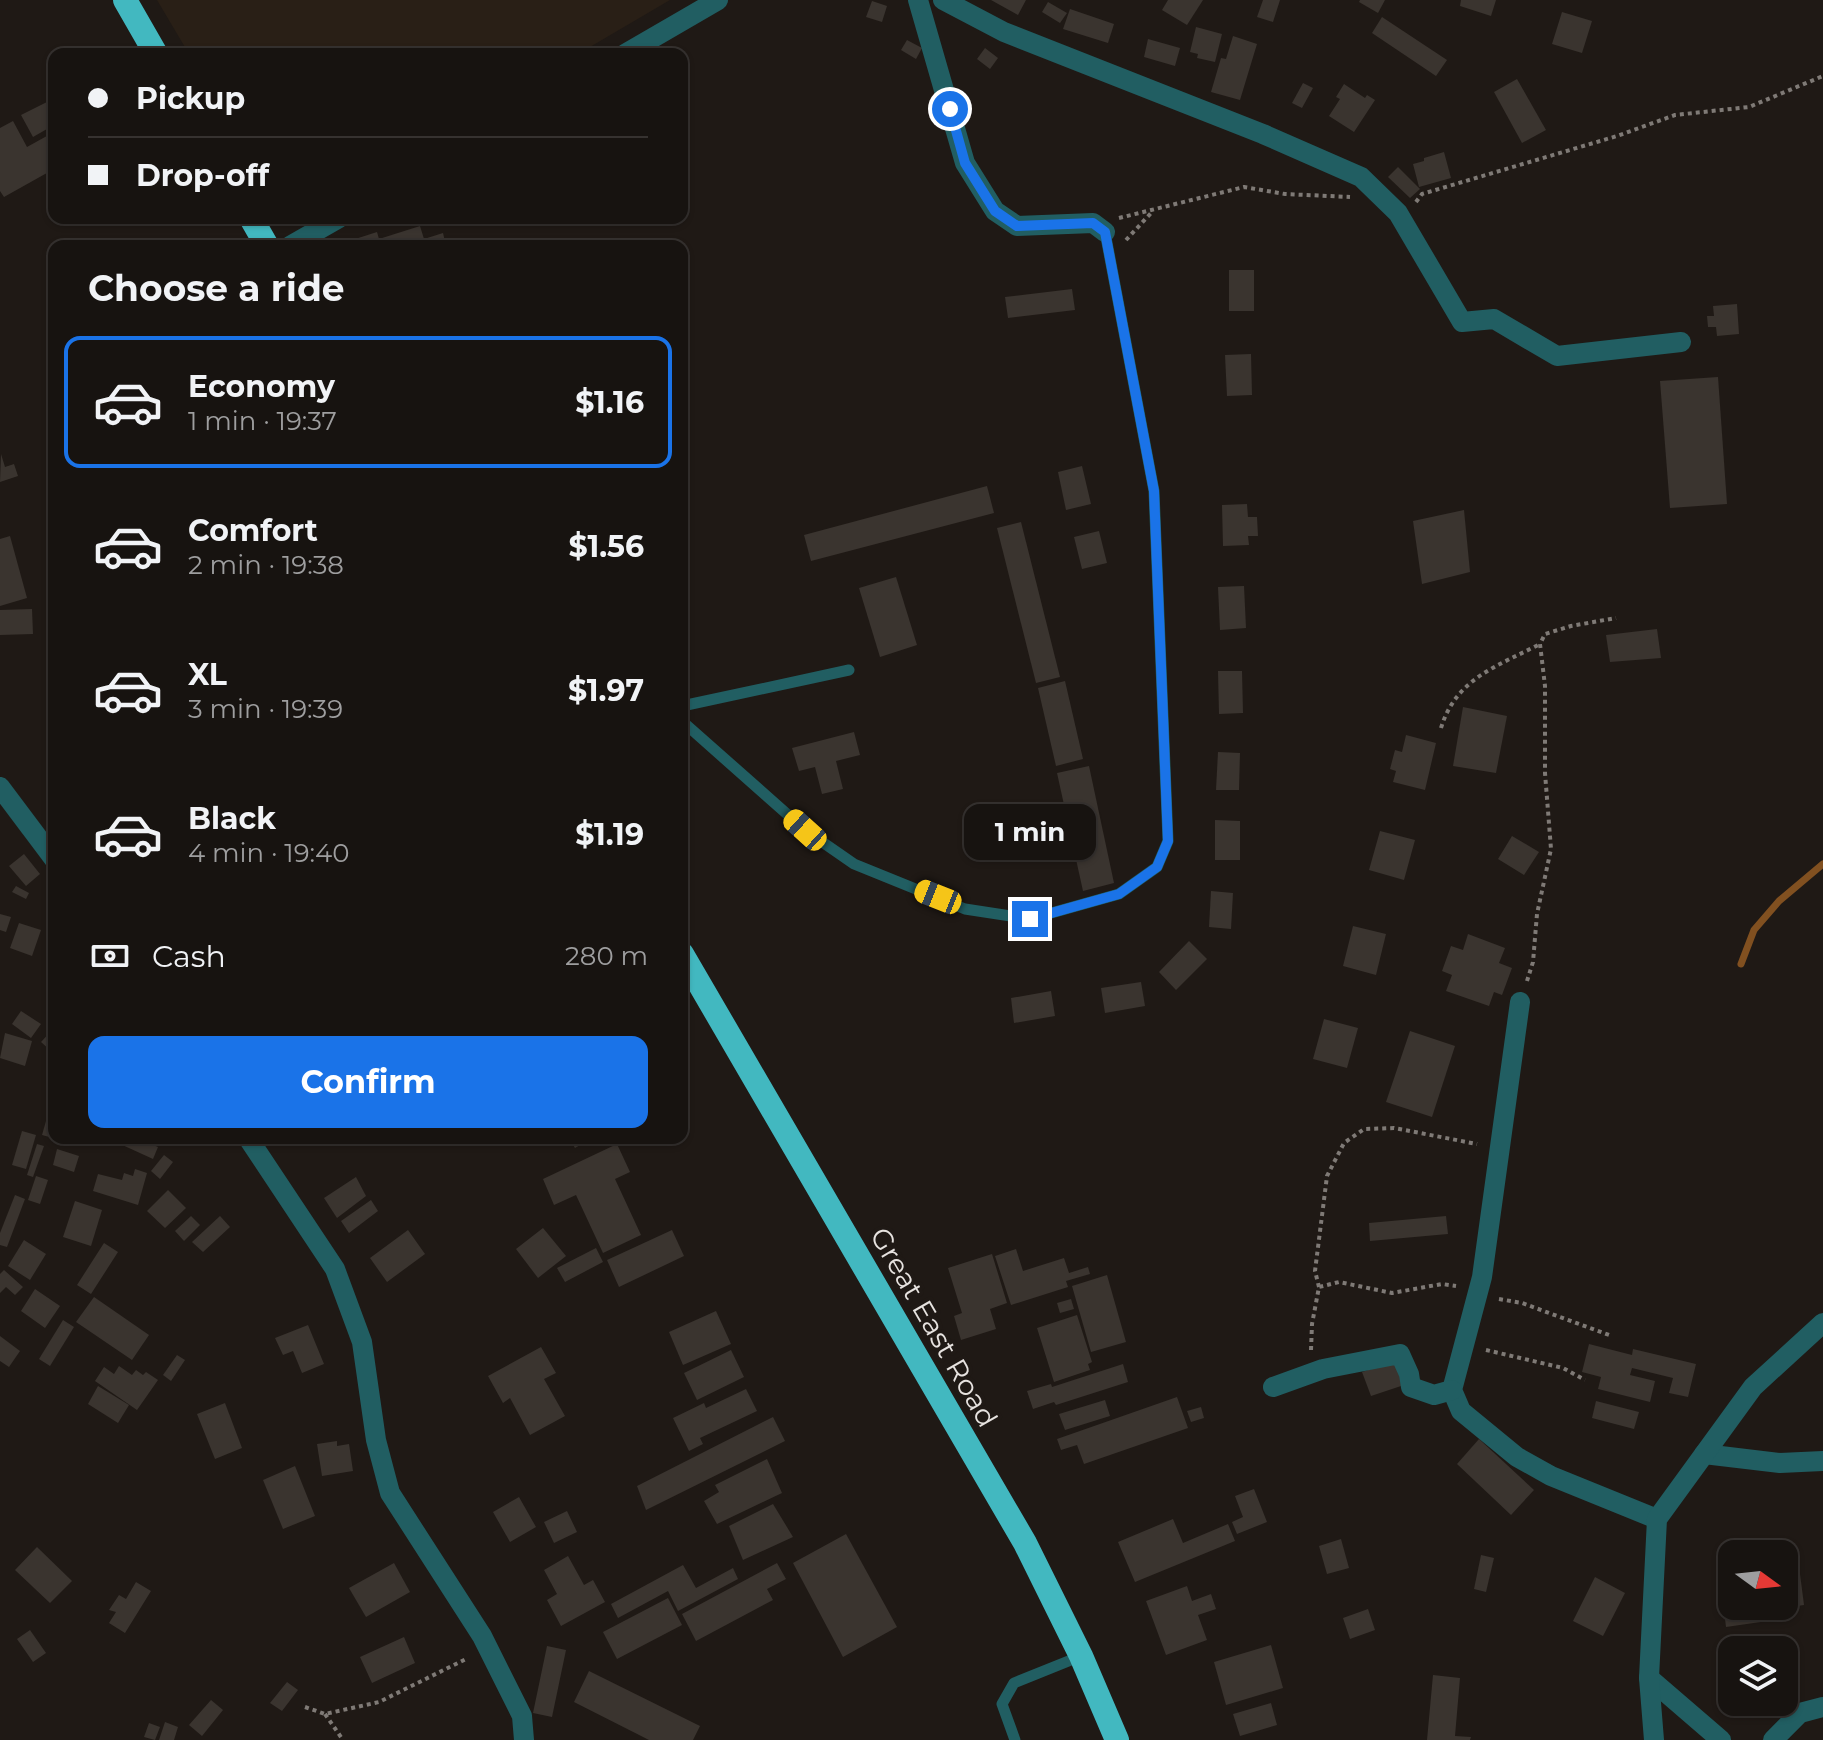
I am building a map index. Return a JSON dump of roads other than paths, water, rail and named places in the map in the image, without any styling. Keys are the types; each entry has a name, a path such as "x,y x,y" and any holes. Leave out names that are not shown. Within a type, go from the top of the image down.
{"highway":[{"path":"125,0 153,48"},
{"name":"Great East Road","path":"688,964 1025,1543 1081,1656 1117,1740"}],"street":[{"path":"635,48 718,0"},
{"path":"918,0 965,163 995,211 1017,226 1099,227"},
{"path":"943,0 1004,32 1263,134 1361,177 1403,220 1462,322 1494,319 1557,356 1681,342"},
{"path":"300,240 328,224"},
{"path":"2,794 48,852"},
{"path":"1520,1002 1478,1292 1452,1390 1461,1411 1517,1457 1551,1476 1657,1519"},
{"path":"252,1144 335,1269 362,1342 376,1440 390,1493 489,1649 522,1716 524,1740"},
{"path":"1654,1740 1649,1678 1657,1519 1753,1387 1823,1323"},
{"path":"1273,1387 1316,1371 1400,1354 1411,1387 1434,1395 1452,1390"},
{"path":"1704,1454 1780,1463 1823,1461"},
{"path":"1649,1678 1721,1740"},
{"path":"1773,1740 1800,1713 1823,1707"}],"lane":[{"path":"688,726 805,830 854,864 965,909 1030,919 1119,894 1157,867 1168,841 1154,491 1111,257 1099,227"},
{"path":"688,705 849,670"},
{"path":"1015,1740 1002,1704 1014,1683 1081,1656"}],"waterway":[{"path":"1741,964 1754,930 1779,901 1823,864"}]}
